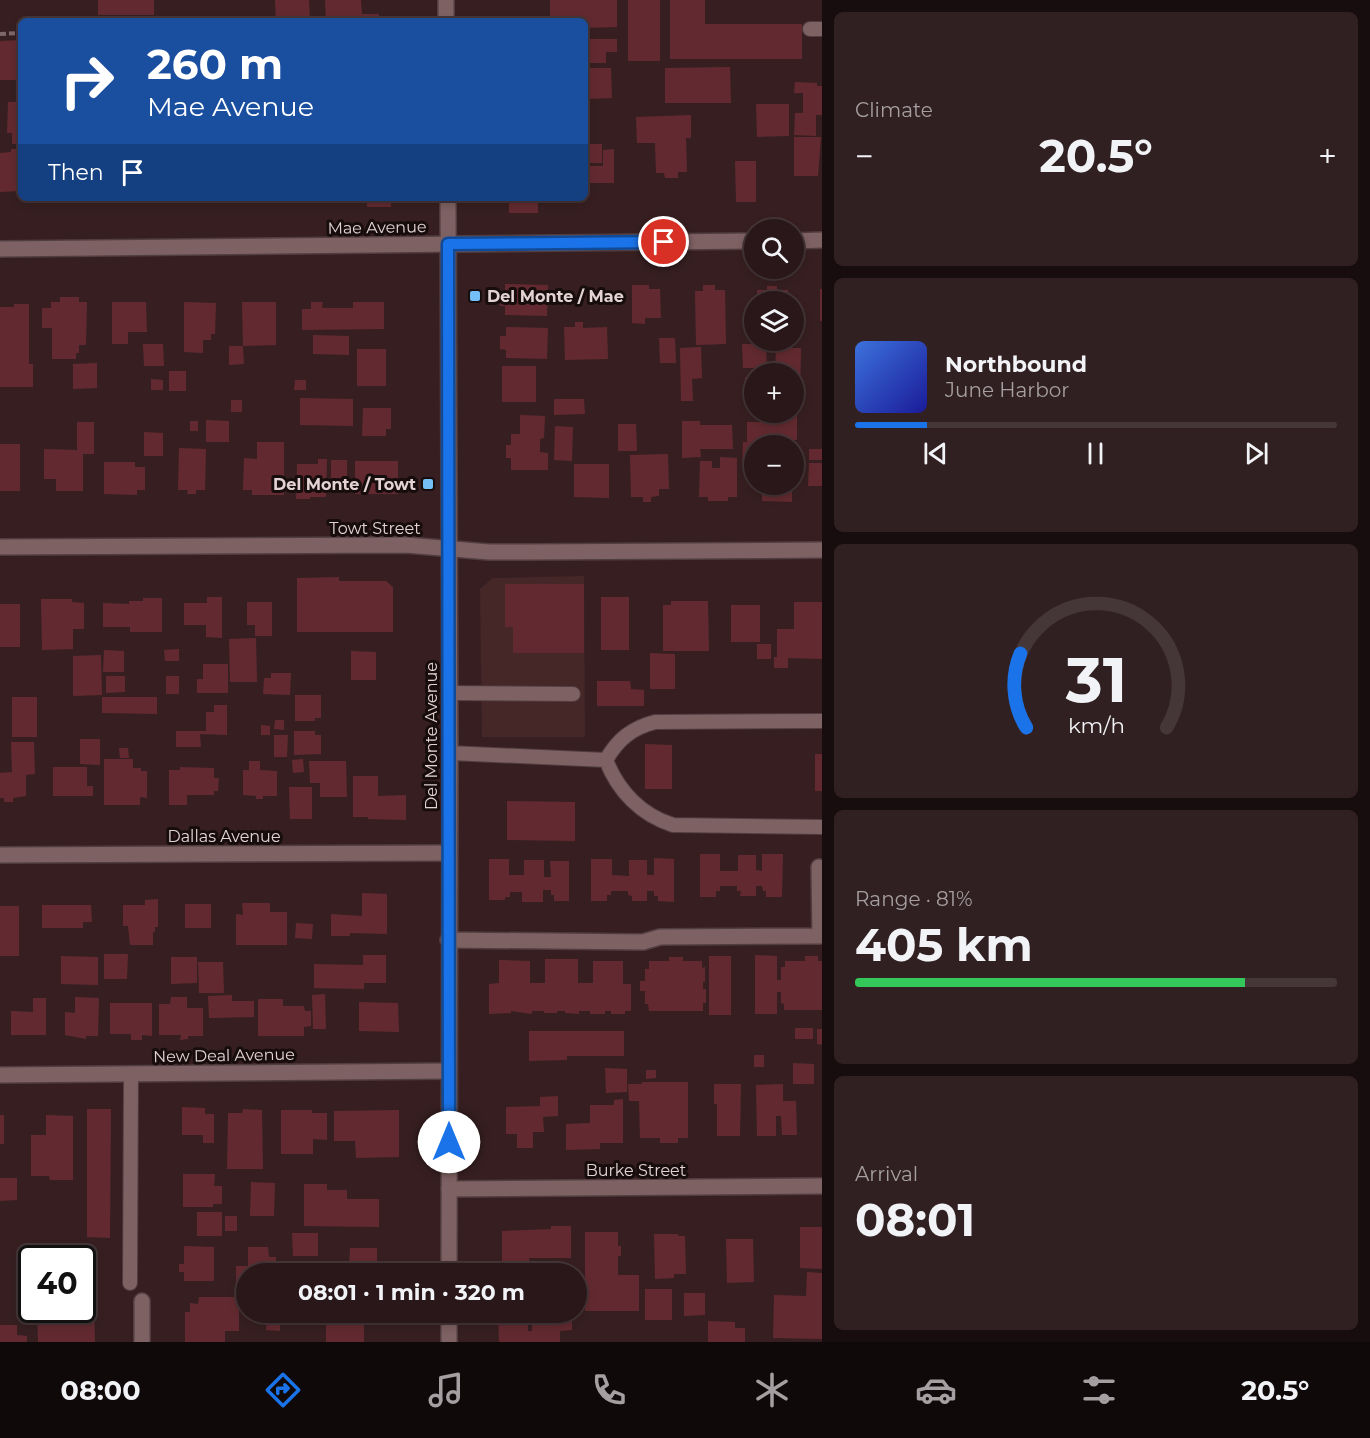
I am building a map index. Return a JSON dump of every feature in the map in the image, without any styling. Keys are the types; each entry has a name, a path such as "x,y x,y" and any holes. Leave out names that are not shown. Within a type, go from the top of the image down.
{"street":[{"path":"446,0 446,18"},
{"name":"Del Monte Avenue","path":"448,201 449,1263"},
{"path":"804,241 822,240"},
{"name":"Mae Avenue","path":"0,249 744,241"},
{"name":"Towt Street","path":"0,547 406,545 489,552 822,550"},
{"name":"Dallas Avenue","path":"0,855 449,853"},
{"path":"448,940 643,942 660,937 820,936 819,867"},
{"name":"New Deal Avenue","path":"0,1075 449,1071"},
{"name":"Burke Street","path":"449,1189 822,1186"},
{"path":"142,1301 142,1342"},
{"path":"449,1323 449,1342"}],"lane":[{"path":"449,693 573,694"},
{"path":"606,760 633,729 655,722 822,721"},
{"path":"450,753 606,760"},
{"path":"606,760 611,774 629,798 652,817 673,825 822,827"},
{"path":"130,1283 131,1074"}],"path":[{"path":"0,34 18,33"}],"shaded area":[{"path":"584,576 585,737 482,737 480,589 493,578"}],"building":[{"path":"98,0 154,0 154,15 98,15"},
{"path":"275,0 309,0 310,18 276,18"},
{"path":"325,0 361,0 362,14 379,14 379,18 326,18"},
{"path":"550,0 617,0 617,27 588,28 588,18 550,18"},
{"path":"628,0 660,0 660,61 628,61"},
{"path":"670,0 705,0 705,24 802,24 802,59 670,59"},
{"path":"588,39 617,39 617,52 606,52 606,63 588,63"},
{"path":"18,40 18,80 0,80 0,41"},
{"path":"730,67 731,103 665,103 665,68"},
{"path":"588,68 611,68 612,98 588,99"},
{"path":"795,82 817,83 817,86 822,86 822,115 816,115 816,136 794,135 795,113 803,113 803,93 794,93"},
{"path":"8,102 18,102 18,144 12,144 12,133 7,133"},
{"path":"756,104 789,104 789,136 757,137"},
{"path":"691,115 691,138 686,138 687,172 678,172 678,178 665,178 664,173 656,173 655,143 637,143 636,117"},
{"path":"794,137 821,137 818,176 794,176"},
{"path":"588,144 602,144 602,163 588,163"},
{"path":"11,149 18,149 18,191 0,192 0,153 11,152"},
{"path":"614,149 614,183 588,183 588,166 603,166 603,150"},
{"path":"735,161 756,161 756,202 736,202"},
{"path":"367,201 391,201 391,207 367,207"},
{"path":"509,201 538,201 538,213 509,213"},
{"path":"505,284 548,285 547,316 505,315 505,306 500,306 500,292 505,292"},
{"path":"632,285 649,285 649,289 660,289 661,318 645,318 645,324 632,323"},
{"path":"703,285 715,285 715,290 725,290 726,344 696,345 695,291 703,291"},
{"path":"767,286 777,286 777,290 788,291 757,290 767,290"},
{"path":"820,289 822,289 822,321 820,321"},
{"path":"60,297 79,297 79,302 87,302 86,345 79,345 76,359 52,359 52,328 42,328 42,308 51,308 51,302 60,302"},
{"path":"112,302 146,302 147,332 128,332 128,344 112,344"},
{"path":"184,302 216,303 215,334 211,334 211,340 203,340 203,353 184,352"},
{"path":"242,302 276,302 276,345 243,346"},
{"path":"311,302 323,302 322,308 353,308 353,302 384,302 384,329 302,330 302,309 311,309"},
{"path":"14,304 29,304 29,364 33,364 33,387 0,387 0,307 14,307"},
{"path":"575,322 583,322 583,328 607,327 608,359 565,360 564,327 575,327"},
{"path":"506,327 548,328 547,359 506,358 506,350 500,349 500,336 506,336"},
{"path":"313,335 349,336 349,355 313,354"},
{"path":"659,338 675,338 676,363 660,363"},
{"path":"143,344 163,344 164,366 144,366"},
{"path":"742,344 744,344 744,351 766,351 767,363 744,363 743,368"},
{"path":"229,346 243,346 244,364 229,365"},
{"path":"701,347 702,378 692,379 693,401 681,401 680,348"},
{"path":"357,349 386,349 386,386 357,386"},
{"path":"776,351 801,351 801,363 775,363"},
{"path":"97,363 97,388 73,389 73,364"},
{"path":"502,366 536,366 536,402 502,402"},
{"path":"169,371 186,371 186,391 169,391"},
{"path":"151,379 163,380 163,390 151,390"},
{"path":"295,380 306,380 306,390 294,390"},
{"path":"300,398 353,399 353,426 300,425"},
{"path":"554,399 584,399 585,414 554,415"},
{"path":"231,400 242,400 242,412 231,412"},
{"path":"363,408 391,408 391,429 386,429 386,436 362,436"},
{"path":"520,415 545,416 544,438 540,439 540,452 548,453 548,470 511,470 511,458 506,458 506,445 511,445 511,434 520,434"},
{"path":"206,420 229,421 229,442 206,442"},
{"path":"190,421 198,421 198,431 190,431"},
{"path":"682,421 700,421 700,425 732,425 733,449 700,449 701,457 682,458"},
{"path":"77,422 94,422 94,454 83,454 83,491 56,491 56,479 44,479 44,449 77,450"},
{"path":"747,423 797,423 797,435 747,435"},
{"path":"618,424 636,424 637,451 618,451"},
{"path":"555,426 573,427 572,461 554,460"},
{"path":"144,432 163,433 163,456 144,456"},
{"path":"257,442 284,442 284,495 252,495 252,490 243,490 244,458 257,459"},
{"path":"743,442 744,467 742,467"},
{"path":"0,444 20,444 20,491 0,491"},
{"path":"179,448 206,449 205,490 196,490 196,494 187,494 188,490 178,490"},
{"path":"809,449 822,449 822,460 809,460"},
{"path":"668,454 669,489 659,489 659,496 651,497 651,502 643,502 643,497 631,497 630,455"},
{"path":"720,457 737,458 737,497 728,497 728,501 708,501 708,497 699,497 700,461 712,461 712,468 720,468"},
{"path":"318,459 327,459 326,497 296,499 297,464 318,464"},
{"path":"331,460 347,460 347,485 331,485"},
{"path":"355,461 398,461 398,494 355,494"},
{"path":"104,462 135,462 135,467 145,467 145,490 137,490 137,495 104,494"},
{"path":"809,463 822,463 822,486 808,486"},
{"path":"574,464 609,464 609,498 574,497"},
{"path":"762,495 792,495 792,502 762,501"},
{"path":"339,577 339,581 386,581 393,587 393,632 297,632 297,578"},
{"path":"505,584 584,584 584,653 513,653 513,627 505,627"},
{"path":"207,597 222,597 222,638 206,637 206,625 184,625 184,603 207,603"},
{"path":"601,597 629,597 629,650 601,650"},
{"path":"143,598 162,598 162,632 130,632 130,627 103,627 103,603 129,604 129,601 143,601"},
{"path":"41,599 72,599 72,602 84,603 84,629 73,629 73,649 42,650"},
{"path":"671,601 708,601 709,651 663,651 663,605 671,605"},
{"path":"247,602 272,602 272,636 255,636 255,625 247,625"},
{"path":"794,602 822,602 822,659 788,658 788,668 774,668 774,657 777,657 777,629 794,629"},
{"path":"0,604 20,604 20,647 0,647"},
{"path":"731,605 760,605 760,642 731,642"},
{"path":"256,638 257,682 230,682 229,639"},
{"path":"757,644 771,644 771,659 757,659"},
{"path":"179,649 179,661 165,661 164,650"},
{"path":"104,650 124,651 124,672 103,672"},
{"path":"351,651 376,652 376,680 351,680"},
{"path":"650,653 675,654 675,689 650,689"},
{"path":"101,655 102,695 73,696 73,656"},
{"path":"203,664 228,664 228,693 197,693 197,679 203,679"},
{"path":"271,673 291,673 290,695 263,694 264,678 271,678"},
{"path":"106,676 125,676 125,692 106,693"},
{"path":"166,676 179,676 179,694 166,694"},
{"path":"597,681 630,681 631,689 644,690 644,706 597,706"},
{"path":"295,695 321,695 321,718 315,718 315,721 295,721"},
{"path":"12,697 37,697 37,737 12,737"},
{"path":"102,697 157,697 157,714 102,713"},
{"path":"214,705 227,705 227,735 200,734 201,747 176,747 176,731 206,731 206,712 214,712"},
{"path":"275,720 284,720 284,730 274,729"},
{"path":"261,725 270,726 270,735 261,735"},
{"path":"294,731 315,731 315,735 321,735 321,754 294,755"},
{"path":"274,735 288,735 287,757 274,757"},
{"path":"80,739 100,739 100,765 80,764"},
{"path":"11,742 34,742 35,774 26,775 26,796 13,798 13,802 4,802 4,798 0,798 0,773 12,772"},
{"path":"645,744 672,745 672,789 645,789"},
{"path":"119,748 128,748 129,758 120,758"},
{"path":"815,754 822,754 822,791 815,791"},
{"path":"104,759 133,759 133,768 147,771 147,798 140,797 140,805 104,805"},
{"path":"303,759 304,772 293,773 292,760"},
{"path":"249,761 260,761 260,770 277,771 277,796 263,796 263,799 256,799 256,796 243,795 243,770 249,770"},
{"path":"309,761 346,761 347,797 320,797 320,783 310,783"},
{"path":"53,767 87,767 87,786 93,786 93,796 53,796"},
{"path":"180,767 214,768 214,778 219,778 218,791 214,791 214,795 187,795 187,805 169,805 169,770 180,770"},
{"path":"353,776 378,776 378,796 406,795 406,820 353,817"},
{"path":"289,787 312,787 312,819 290,819"},
{"path":"507,801 575,802 575,841 507,840"},
{"path":"700,854 720,854 720,871 738,871 738,855 756,855 756,870 762,871 762,854 783,854 782,897 766,897 766,891 763,891 762,886 756,886 756,896 740,896 741,891 737,891 737,886 720,886 720,891 716,891 716,897 700,897"},
{"path":"654,858 674,859 674,902 658,901 658,896 654,896 654,891 647,891 647,901 632,901 632,896 628,895 628,891 611,891 611,895 607,895 607,901 591,901 591,859 612,859 612,875 629,876 629,860 647,860 647,875 654,875"},
{"path":"489,859 509,859 509,875 524,875 524,860 544,860 544,877 551,877 550,861 569,861 569,901 554,901 551,890 543,890 543,902 522,902 522,892 510,892 510,897 505,897 505,900 489,900"},
{"path":"362,893 387,894 387,934 350,933 350,936 331,936 331,914 362,916"},
{"path":"158,899 158,927 155,927 155,932 153,932 153,945 130,945 128,926 123,926 123,905 145,905 145,900"},
{"path":"242,903 270,903 270,912 287,912 287,945 236,945 236,914 243,915"},
{"path":"185,904 211,904 211,928 185,928"},
{"path":"42,905 91,905 92,922 83,922 83,928 42,928"},
{"path":"0,906 19,906 19,956 0,956"},
{"path":"296,923 313,924 312,939 295,938"},
{"path":"104,954 128,954 127,979 104,979"},
{"path":"363,955 386,955 386,983 364,983 364,989 314,988 314,964 363,965"},
{"path":"755,955 777,956 777,980 781,980 781,967 785,967 785,961 805,961 805,956 818,956 818,961 822,961 822,1010 784,1010 784,1004 781,1003 781,992 777,992 777,1014 755,1014"},
{"path":"61,956 98,957 98,985 61,984"},
{"path":"709,956 731,956 731,1015 709,1015"},
{"path":"171,957 197,957 197,983 171,984"},
{"path":"669,957 683,957 683,961 702,961 702,968 705,967 703,989 706,989 706,1003 703,1003 703,1011 649,1011 648,1004 645,1004 645,991 640,991 640,981 645,981 645,969 649,969 649,961 669,961"},
{"path":"545,959 578,959 578,983 593,983 593,961 623,961 623,984 631,984 631,1011 625,1011 625,1014 611,1014 611,1011 605,1011 605,1014 590,1014 590,1011 579,1011 579,1014 565,1013 565,1011 544,1013 544,1011 532,1011 532,1014 511,1011 511,1013 489,1014 489,984 499,983 499,960 530,961 530,983 545,983"},
{"path":"198,962 223,962 224,993 199,993"},
{"path":"325,994 326,1029 313,1029 312,995"},
{"path":"232,995 232,1001 254,1001 254,1017 209,1018 208,996"},
{"path":"75,997 99,998 98,1036 86,1036 86,1039 65,1035 65,1012 75,1013"},
{"path":"171,997 187,997 187,1008 203,1008 203,1036 188,1036 188,1039 180,1040 181,1035 159,1035 159,1004 170,1004"},
{"path":"33,998 46,998 46,1035 11,1035 11,1011 33,1012"},
{"path":"258,999 283,999 283,1006 304,1006 305,1011 311,1011 311,1026 304,1027 304,1036 258,1036"},
{"path":"359,1002 398,1003 399,1032 359,1031"},
{"path":"110,1003 152,1003 152,1036 142,1035 142,1040 131,1040 131,1034 110,1034"},
{"path":"795,1028 813,1028 813,1039 795,1039"},
{"path":"817,1029 822,1029 822,1045 817,1044"},
{"path":"529,1031 624,1031 624,1056 567,1056 567,1060 529,1061"},
{"path":"754,1055 764,1055 764,1067 754,1067"},
{"path":"793,1063 814,1064 814,1084 793,1084"},
{"path":"605,1068 627,1069 627,1092 606,1093"},
{"path":"646,1070 656,1070 656,1078 646,1079"},
{"path":"642,1082 688,1082 688,1138 678,1138 678,1143 660,1143 660,1138 640,1138 639,1101 629,1101 628,1084 642,1084"},
{"path":"714,1084 741,1084 740,1136 717,1136 717,1104 714,1104"},
{"path":"783,1084 783,1101 796,1101 797,1135 782,1135 781,1116 776,1116 776,1136 757,1136 756,1085"},
{"path":"558,1096 558,1116 543,1117 544,1132 533,1132 533,1148 517,1148 517,1134 506,1134 506,1107 540,1106 540,1097"},
{"path":"623,1099 623,1143 600,1143 600,1149 566,1150 566,1124 590,1123 590,1105 614,1105 614,1100"},
{"path":"182,1107 205,1108 205,1114 214,1114 214,1143 203,1143 203,1135 182,1135"},
{"path":"87,1109 111,1109 110,1238 87,1237"},
{"path":"243,1109 262,1110 263,1169 227,1169 228,1113 242,1113"},
{"path":"281,1110 312,1110 312,1113 327,1113 327,1140 313,1139 313,1154 281,1154"},
{"path":"399,1110 399,1157 356,1158 355,1141 334,1141 334,1111"},
{"path":"0,1115 4,1115 4,1144 0,1144"},
{"path":"46,1115 73,1116 73,1180 50,1180 49,1176 31,1176 31,1135 46,1135"},
{"path":"183,1174 215,1174 214,1186 222,1186 222,1204 213,1204 213,1207 183,1207"},
{"path":"0,1178 17,1178 17,1200 0,1201"},
{"path":"251,1182 275,1183 274,1216 250,1216"},
{"path":"304,1184 327,1184 327,1190 347,1190 347,1199 379,1199 379,1227 304,1226"},
{"path":"197,1212 222,1212 222,1236 197,1236"},
{"path":"225,1216 237,1216 237,1231 225,1231"},
{"path":"551,1226 571,1226 571,1258 529,1258 529,1263 502,1263 502,1231 551,1229"},
{"path":"800,1227 822,1227 822,1269 800,1268"},
{"path":"585,1232 618,1232 621,1256 618,1256 618,1275 639,1275 639,1311 587,1311 587,1263 585,1263"},
{"path":"292,1233 318,1233 318,1256 293,1256"},
{"path":"654,1234 685,1236 686,1274 674,1274 674,1278 655,1279"},
{"path":"726,1239 753,1239 754,1282 727,1283"},
{"path":"184,1246 214,1247 214,1281 184,1281 184,1272 179,1272 179,1264 184,1264"},
{"path":"248,1247 268,1247 269,1257 276,1257 276,1263 248,1263"},
{"path":"350,1248 377,1248 377,1261 382,1261 382,1263 349,1263"},
{"path":"807,1272 822,1273 822,1339 773,1338 774,1295 806,1296"},
{"path":"645,1289 672,1289 672,1320 645,1320"},
{"path":"684,1293 705,1293 705,1315 684,1316"},
{"path":"199,1297 236,1297 236,1323 239,1323 239,1331 225,1331 225,1342 185,1342 185,1312 190,1312 190,1303 198,1304"},
{"path":"708,1321 735,1322 735,1328 745,1328 745,1342 708,1342"},
{"path":"37,1323 94,1323 95,1342 38,1342"},
{"path":"266,1323 280,1323 280,1331 266,1330"},
{"path":"283,1323 364,1323 364,1342 326,1342 326,1325 283,1325"},
{"path":"498,1323 528,1323 528,1331 532,1331 532,1323 572,1323 572,1330 560,1331 560,1342 499,1342"},
{"path":"0,1325 17,1325 17,1335 27,1336 27,1342 0,1342"}],"place":[{"name":"Del Monte / Mae","path":"475,296"},
{"name":"Del Monte / Towt","path":"428,484"}],"route":[{"path":"449,1142 448,244 664,242"}]}
